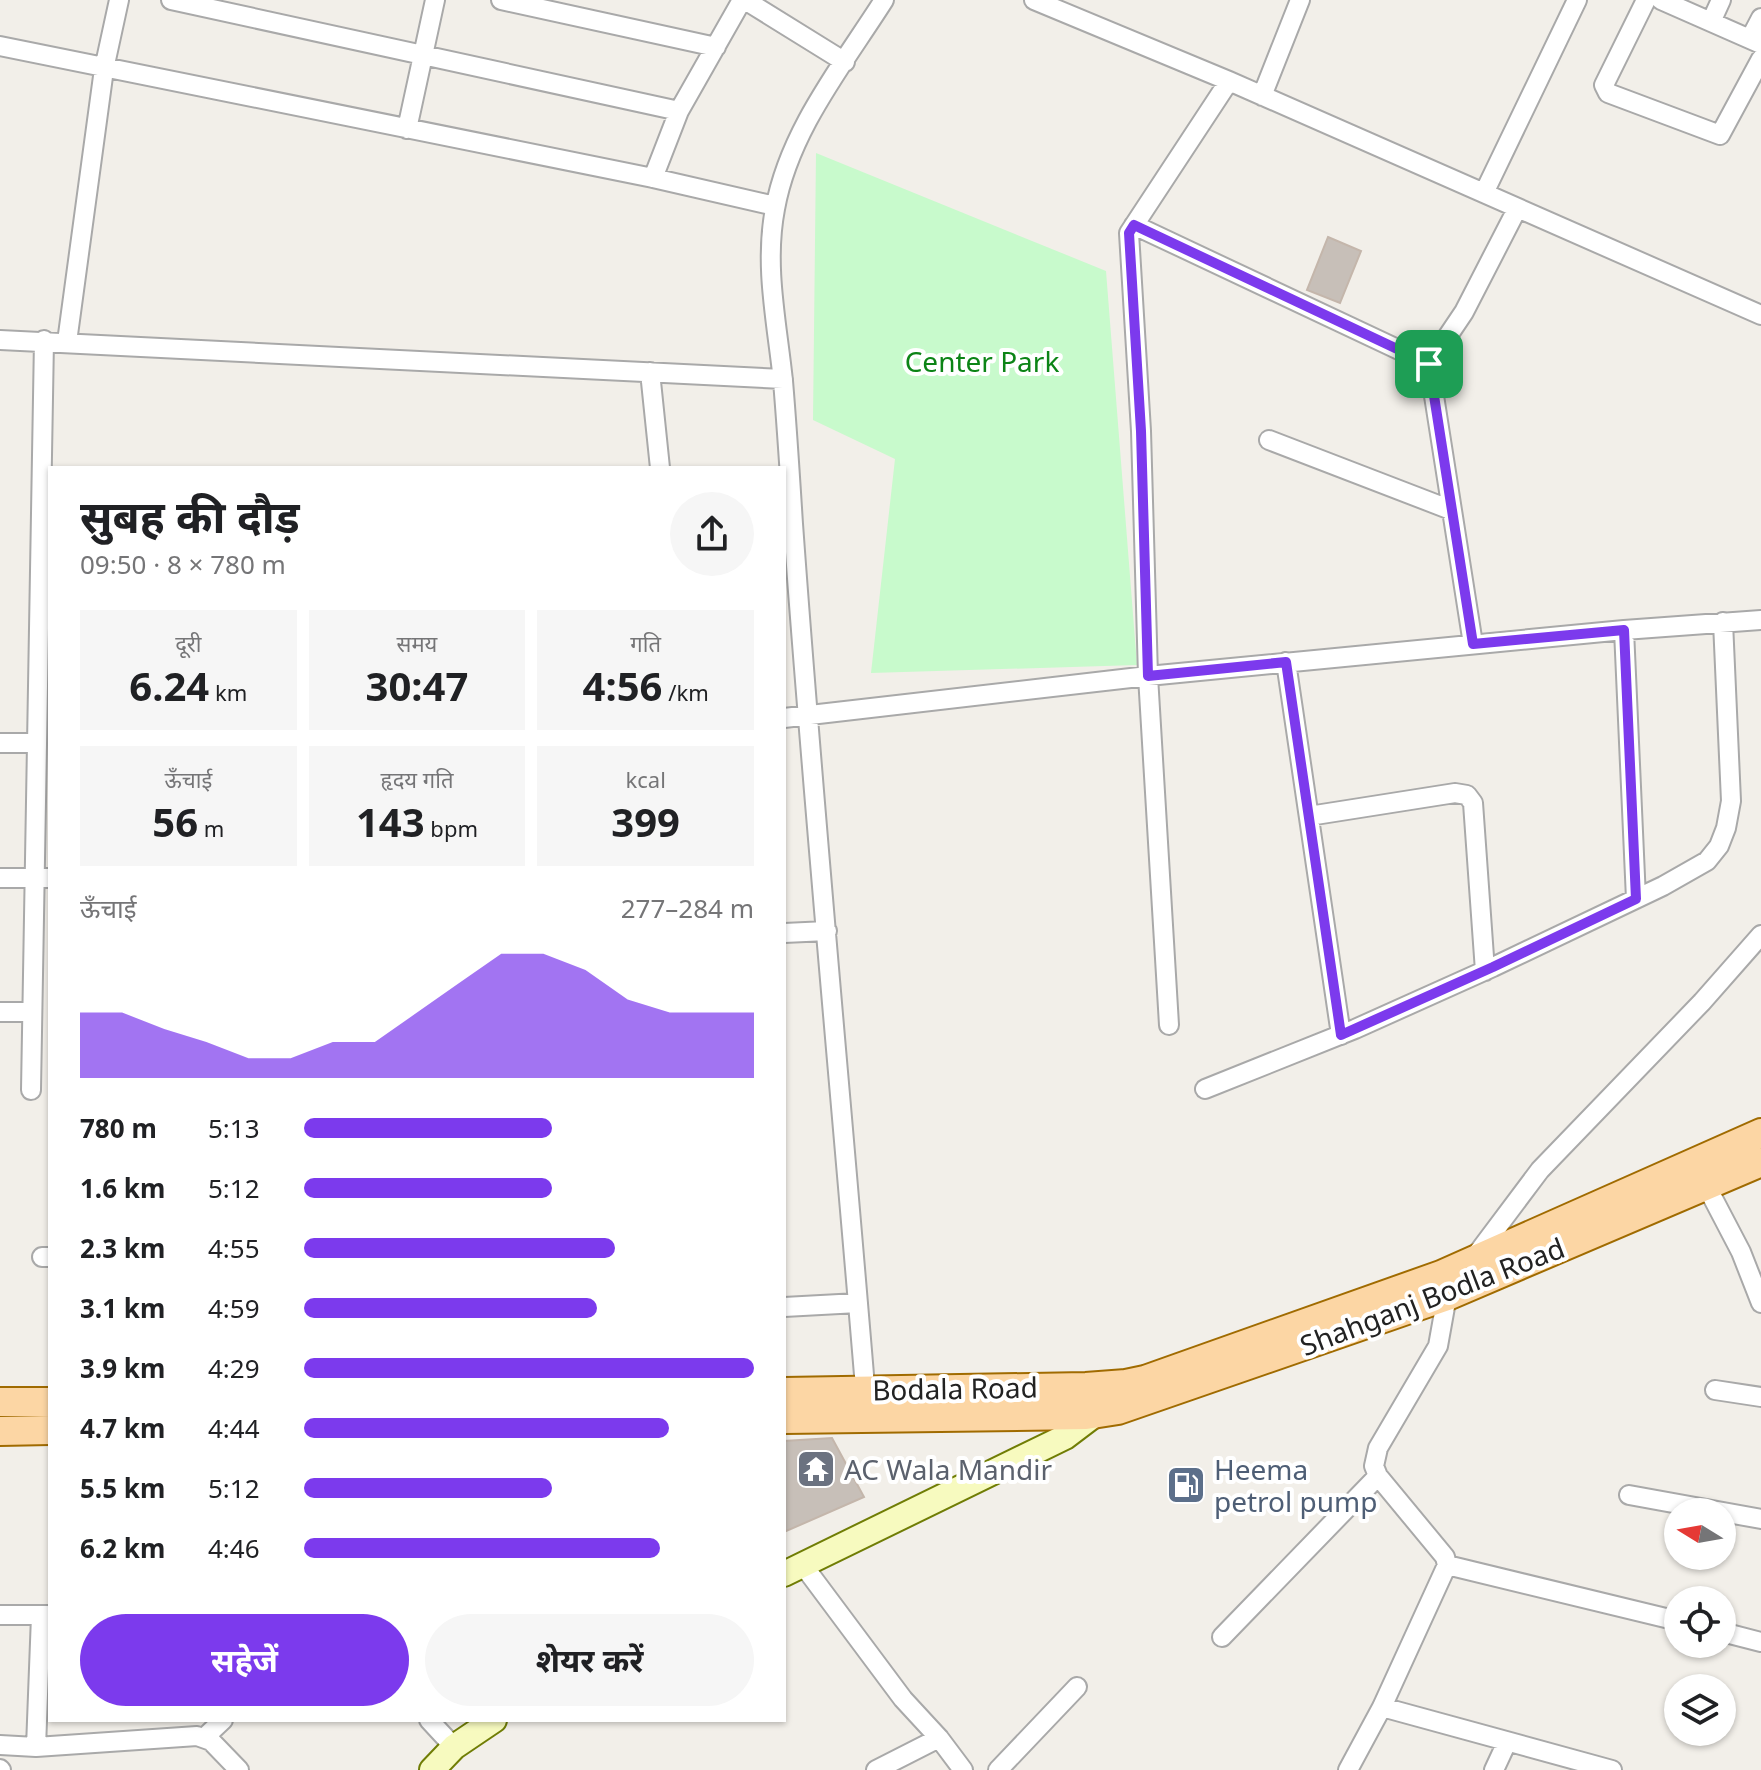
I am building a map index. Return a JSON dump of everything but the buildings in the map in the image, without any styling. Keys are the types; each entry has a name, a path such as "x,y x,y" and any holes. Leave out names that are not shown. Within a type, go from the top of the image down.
{"main road":[{"name":"Shahganj Bodla Road","path":"1126,1384 1444,1286 1470,1263 1761,1133"},
{"name":"Shahganj Bodla Road","path":"1098,1414 1139,1403 1761,1162"},
{"name":"Bodala Road","path":"786,1419 866,1404 1126,1384"},
{"name":"Bodala Road","path":"786,1392 866,1404 1098,1414"},
{"path":"0,1402 48,1402"},
{"path":"0,1431 48,1430"}],"street":[{"path":"67,342 104,69 119,0"},
{"path":"171,0 679,111"},
{"path":"407,129 435,0"},
{"path":"501,0 716,47"},
{"path":"653,178 679,111 744,0 845,62"},
{"path":"866,1404 807,716 783,379 771,287 771,234 789,155 884,0"},
{"path":"1034,0 1229,81 1761,315"},
{"path":"1262,96 1300,0"},
{"path":"1484,193 1577,0"},
{"path":"1646,0 1604,85 1608,93 1720,135 1761,59"},
{"path":"1661,0 1756,42 1761,18"},
{"path":"1711,22 1721,0"},
{"path":"0,46 653,178 775,206"},
{"path":"1169,1025 1148,676 1141,431 1129,233 1229,81"},
{"path":"1473,644 1429,364 1464,312 1517,209"},
{"path":"1134,225 1429,364"},
{"path":"0,340 783,379"},
{"path":"31,1090 31,1012 42,878 37,743 45,481 44,340"},
{"path":"650,372 660,466"},
{"path":"1269,440 1451,510"},
{"path":"786,718 1286,662 1761,620"},
{"path":"1205,1089 1341,1035 1485,971 1636,899 1707,861 1719,846 1731,801 1723,622"},
{"path":"1624,630 1636,899"},
{"path":"1286,662 1341,1035"},
{"path":"0,743 37,743"},
{"path":"1309,816 1455,793 1467,795 1473,803 1485,971"},
{"path":"0,878 42,878"},
{"path":"786,933 827,931"},
{"path":"1470,1263 1540,1170 1702,1002 1761,935"},
{"path":"0,1012 31,1012"},
{"path":"1706,1185 1741,1252 1761,1303"},
{"path":"1348,1770 1382,1707 1447,1565 1445,1557 1378,1476 1374,1466 1378,1448 1438,1346 1444,1286"},
{"path":"786,1307 858,1303"},
{"path":"963,1770 794,1570 1065,1437 1098,1414 1126,1384"},
{"path":"1715,1390 1761,1397"},
{"path":"1222,1637 1378,1476"},
{"path":"1629,1495 1761,1519"},
{"path":"1447,1565 1664,1618"},
{"path":"0,1615 45,1616 36,1747"},
{"path":"1736,1636 1761,1642"},
{"path":"998,1770 1077,1687"},
{"path":"1382,1707 1612,1770"},
{"path":"205,1737 221,1722"},
{"path":"431,1722 454,1747"},
{"path":"432,1770 454,1747 491,1722"},
{"path":"0,1745 36,1747 205,1737 239,1770"},
{"path":"876,1770 939,1738"},
{"path":"1494,1770 1507,1742"}],"green space":[{"name":"Center Park","path":"816,153 1106,271 1137,665 871,673 895,459 813,420"}],"place":[{"name":"AC Wala Mandir","path":"816,1469"},
{"name":"Heema petrol pump","path":"1186,1485"}],"route":[{"path":"1134,225 1429,364 1473,644 1624,630 1636,899 1341,1035 1286,662 1148,676 1141,431 1129,233 1134,225"}]}
